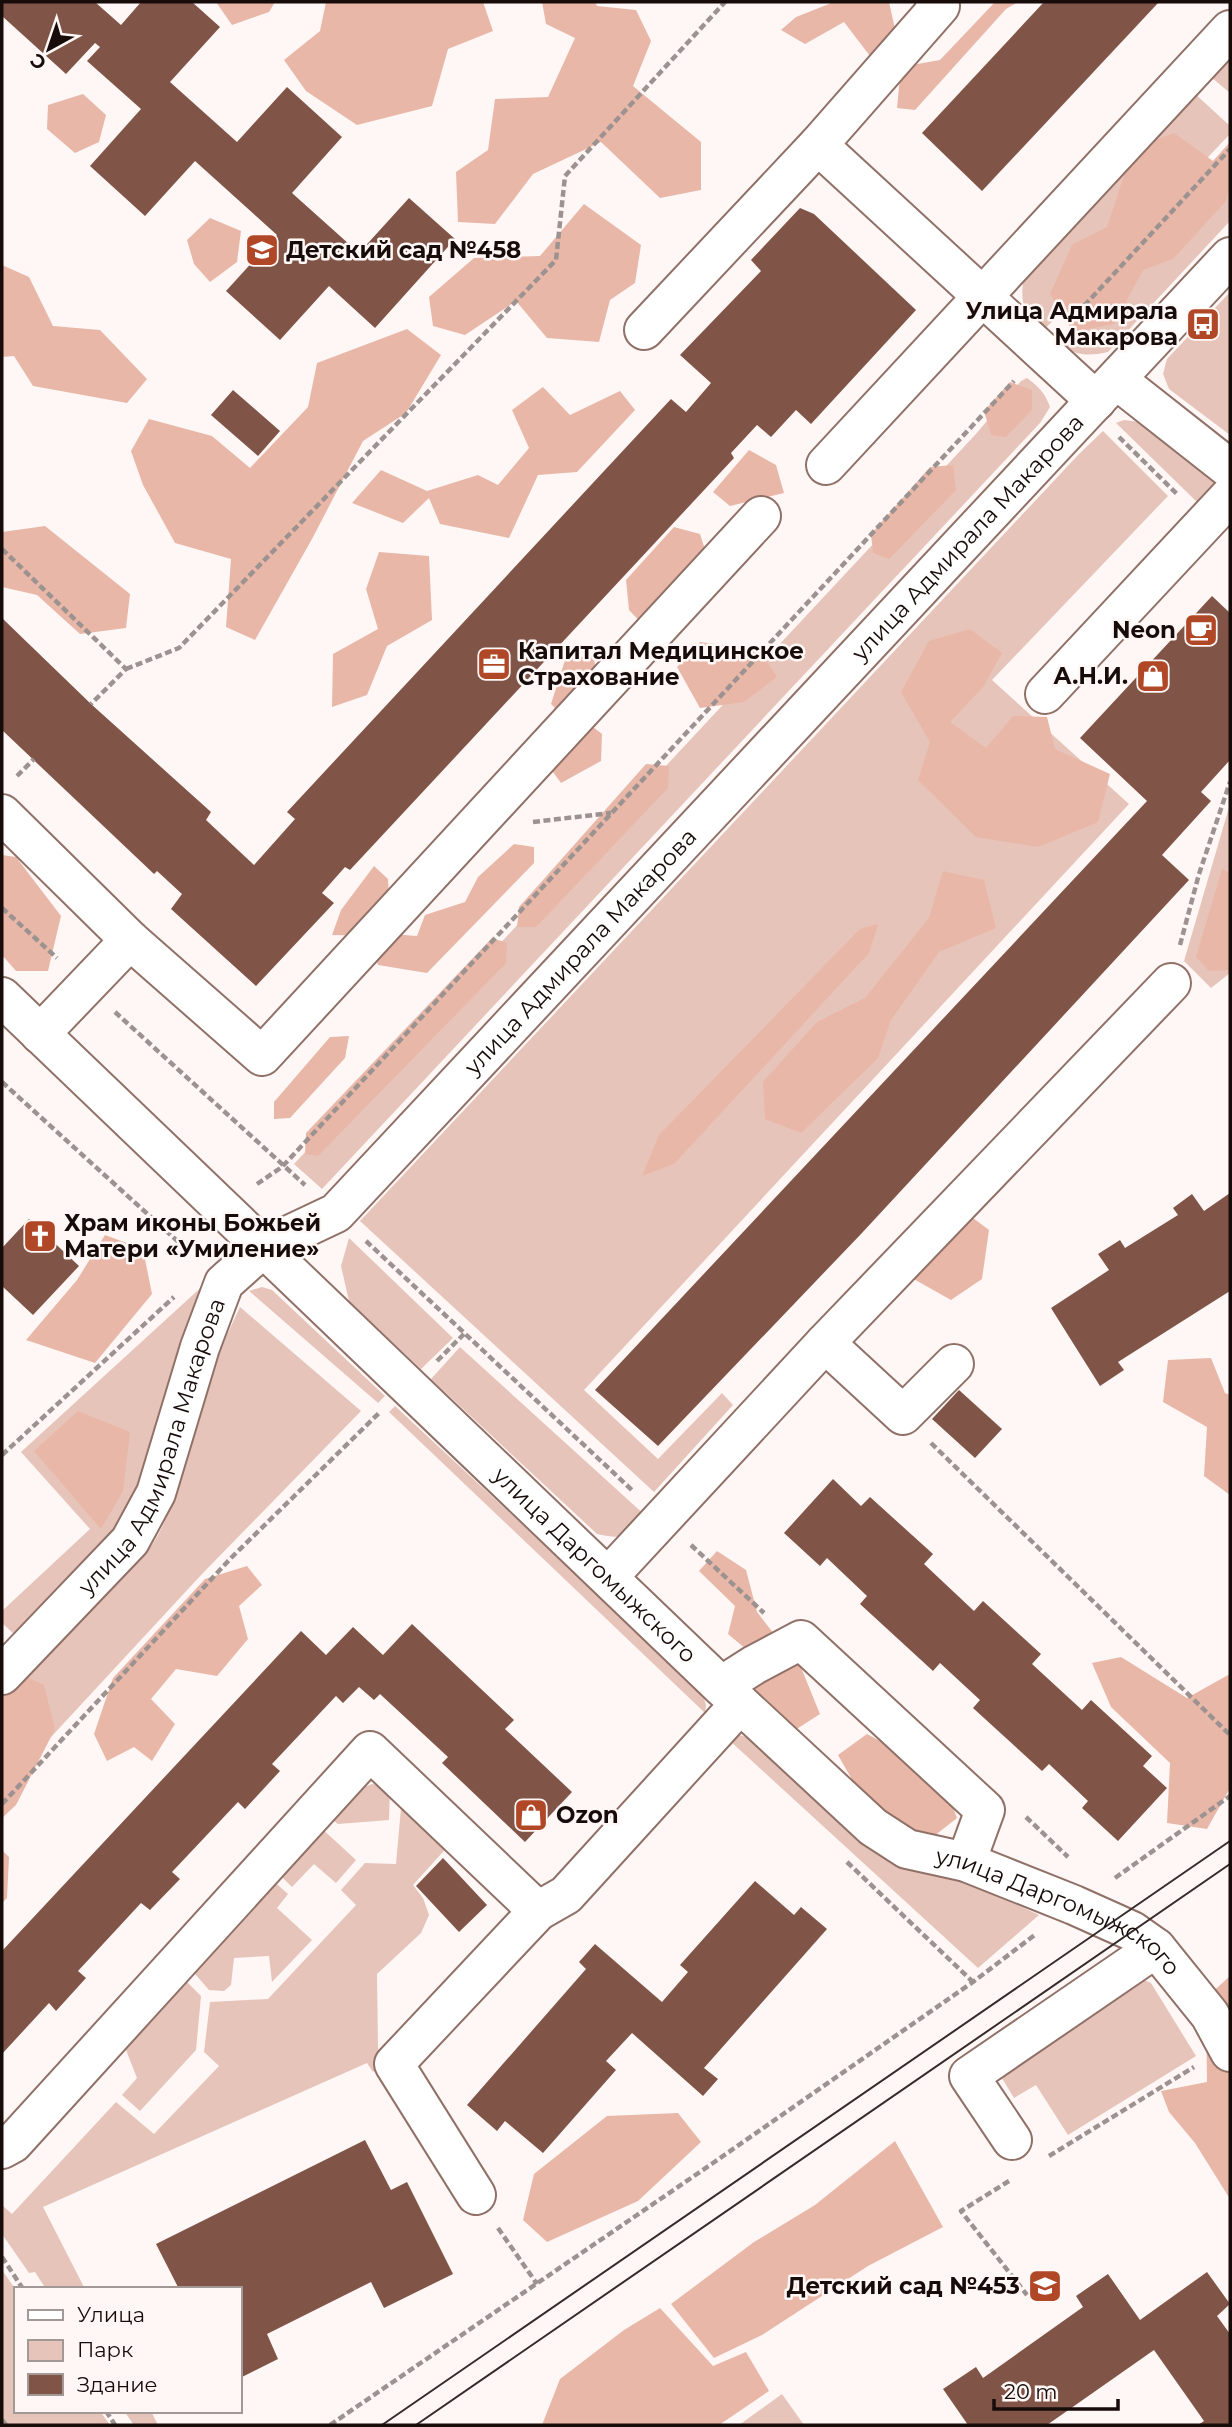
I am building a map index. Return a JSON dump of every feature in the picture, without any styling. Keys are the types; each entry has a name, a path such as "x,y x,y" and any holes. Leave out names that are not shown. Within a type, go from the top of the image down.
{"street":[{"path":"644,330 818,145 940,6 935,2"},
{"path":"826,465 1230,30"},
{"path":"818,145 1042,352 1230,469"},
{"name":"улица Адмирала Макарова","path":"2,1675 130,1541 156,1493 200,1348 224,1283 264,1247 336,1213 1230,257"},
{"path":"1045,695 1219,510"},
{"path":"2,814 130,940 262,1056 761,516"},
{"path":"40,1034 130,940"},
{"path":"608,1577 825,1343 1171,983"},
{"name":"улица Даргомыжского","path":"2,997 731,1695 873,1827 907,1849 966,1862 1132,1931 1156,1948 1210,2015 1229,2049"},
{"path":"825,1343 902,1415 954,1364"},
{"path":"476,2195 394,2064 538,1911 566,1895 754,1665 801,1640 985,1810 966,1862"},
{"path":"2,2149 13,2143 370,1751 538,1911"},
{"path":"1024,2159 970,2076 1156,1948"}],"path":[{"path":"91,704 126,668 179,648 556,260 565,176 725,2"},
{"path":"282,1167 1230,149"},
{"path":"1118,436 1219,510"},
{"path":"2,549 126,668"},
{"path":"1171,983 1199,874 1230,782"},
{"path":"471,829 612,813"},
{"path":"2,908 308,1188"},
{"path":"2,1082 185,1248"},
{"path":"363,1238 774,1622"},
{"path":"2,1455 176,1295"},
{"path":"2,1804 231,1558 378,1413 410,1387 464,1334"},
{"path":"902,1415 1230,1735"},
{"path":"330,2425 973,1982 1074,1905 1230,1796"},
{"path":"1022,1813 1072,1860"},
{"path":"1027,2295 961,2211 1024,2159 1229,2049"},
{"path":"476,2195 537,2284"},
{"path":"2,2258 22,2287"},
{"path":"2,2420 6,2425"}],"green space":[{"path":"1230,57 1230,93 1211,77"},
{"path":"1193,92 1230,126 1230,134 1043,331 1024,306 1024,274"},
{"path":"1230,164 1230,221 1108,352 1084,354 1061,346"},
{"path":"1230,292 1230,435 1169,389 1163,374 1167,359"},
{"path":"1027,378 1041,391 1050,407 1040,423 322,1189 294,1164 975,435 1021,381"},
{"path":"1124,420 1139,422 1214,479 1217,489 1199,504 1116,423"},
{"path":"1103,431 1168,496 992,680 1129,804 584,1390 658,1459 722,1393 733,1405 654,1492 360,1221"},
{"path":"1230,804 1230,973 1211,988 1184,961"},
{"path":"349,1238 453,1338 421,1369 349,1301 341,1266"},
{"path":"207,1282 133,1500 114,1531 16,1636 2,1623 2,1611 90,1529 21,1452"},
{"path":"262,1287 272,1290 385,1396 378,1403 249,1291"},
{"path":"240,1307 361,1411 202,1574 2,1790 2,1703 152,1545 160,1532 174,1495 192,1425 204,1391"},
{"path":"460,1347 647,1517 635,1529 620,1537 597,1534 431,1379"},
{"path":"395,1406 702,1692 706,1705 705,1713 389,1412"},
{"path":"739,1735 751,1738 886,1858 972,1884 1039,1915 978,1968 729,1740"},
{"path":"372,1784 390,1787 389,1820 338,1824 329,1817 359,1789"},
{"path":"402,1797 451,1843 413,1885 423,1898 429,1915 421,1933 377,1974 378,2049 384,2059 373,2072 367,2063 43,2207 84,2287 45,2287 35,2272 29,2273 2,2234 2,2205 12,2214 116,2102 154,2134 219,2066 204,2052 210,2002 268,1999 356,1905 341,1890 365,1863 396,1864"},
{"path":"319,1826 356,1860 336,1883 314,1864 292,1887 277,1872"},
{"path":"270,1878 288,1894 277,1908 312,1940 272,1982 269,1956 234,1958 231,1985 224,1991 209,1990 189,1967"},
{"path":"180,1975 201,1996 196,2050 140,2111 122,2095 137,2078 126,2050 127,2038"},
{"path":"1138,1977 1151,1983 1196,2056 1068,2135 1036,2085 1014,2098 1000,2075"},
{"path":"2,2270 14,2287 14,2413 101,2413 110,2425 2,2425"},
{"path":"782,2394 804,2425 739,2425"},
{"path":"125,2413 152,2413 158,2425 134,2425"}],"shaded area":[{"path":"216,2 275,2 269,12 232,25"},
{"path":"326,2 483,2 493,31 448,49 432,106 357,125 306,91 284,60 320,31"},
{"path":"542,2 595,2 597,6 636,10 651,41 633,86 701,142 701,190 660,198 601,142 533,174 495,224 458,222 456,172 488,150 495,99 548,97 575,38 546,24"},
{"path":"834,2 889,2 895,29 870,56 844,22 805,44 781,30 796,17"},
{"path":"995,2 1018,2 1006,9 915,110 897,108 901,67 940,60"},
{"path":"83,94 106,115 99,142 75,153 47,129 48,105"},
{"path":"1174,133 1213,161 1230,142 1230,181 1226,201 1173,259 1143,270 1114,324 1073,332 1050,294 1072,245 1107,227 1133,148"},
{"path":"584,204 641,245 635,283 610,300 599,342 547,338 516,301 465,335 433,326 429,297 474,258 540,256"},
{"path":"210,218 241,231 237,262 210,282 194,264 187,240"},
{"path":"2,265 29,277 53,326 100,330 147,379 127,403 33,386 14,356 2,357"},
{"path":"407,329 441,355 406,413 363,441 255,640 226,627 231,559 175,543 143,485 131,451 149,419 212,436 250,468 308,407 317,363"},
{"path":"1010,382 1032,390 1032,410 1006,437 991,435 984,411"},
{"path":"543,387 570,415 620,391 635,410 577,472 538,475 509,538 440,524 429,498 403,523 352,503 381,470 427,491 478,475 498,485 529,448 512,410"},
{"path":"749,450 776,465 784,493 730,506 713,492"},
{"path":"953,465 956,490 889,559 873,553 871,534 930,467"},
{"path":"45,526 130,594 126,628 80,634 37,595 2,587 2,532"},
{"path":"674,527 700,534 711,568 650,632 629,610 626,580"},
{"path":"379,552 429,556 432,620 387,646 367,695 332,707 333,654 378,629 366,589"},
{"path":"970,629 1002,653 983,687 950,722 986,748 1013,716 1047,717 1055,749 1110,774 1098,822 1038,847 976,837 918,780 930,742 901,692 929,641"},
{"path":"700,642 759,650 777,677 744,702 700,708 677,667"},
{"path":"566,657 593,657 600,681 584,720 602,734 601,761 561,783 548,765 575,728 551,704"},
{"path":"646,764 669,766 668,788 536,927 517,927 519,907"},
{"path":"514,844 534,847 534,863 427,973 378,965 369,936 332,935 341,910 374,866 388,879 391,934 417,936 425,915 465,902 478,877"},
{"path":"2,855 16,857 61,916 48,971 16,971 2,955"},
{"path":"1222,869 1230,873 1230,970 1209,971 1196,957"},
{"path":"943,871 984,880 996,928 939,952 891,1020 878,1058 801,1133 765,1119 763,1082 817,1022 865,998 929,918"},
{"path":"878,924 869,953 674,1164 642,1176 659,1135 860,929"},
{"path":"492,938 507,943 506,963 318,1156 305,1154 306,1133"},
{"path":"349,1036 345,1058 290,1118 274,1119 274,1102 330,1037"},
{"path":"957,1206 989,1230 982,1279 951,1300 910,1277"},
{"path":"105,1235 143,1249 152,1294 95,1363 26,1340 77,1280"},
{"path":"1211,1358 1225,1393 1230,1395 1230,1495 1204,1476 1207,1427 1163,1402 1168,1360"},
{"path":"78,1411 130,1432 123,1491 101,1529 34,1451"},
{"path":"717,1551 746,1570 757,1612 802,1670 820,1714 792,1732 755,1697 758,1659 728,1634 735,1606 699,1571"},
{"path":"247,1566 262,1585 239,1606 248,1639 217,1676 176,1669 151,1699 175,1724 152,1761 134,1747 107,1761 94,1734 113,1678 205,1579"},
{"path":"1121,1657 1187,1698 1230,1674 1230,1788 1207,1829 1167,1823 1170,1763 1111,1707 1092,1663"},
{"path":"23,1675 44,1685 55,1729 16,1805 2,1818 2,1697"},
{"path":"867,1734 940,1774 957,1818 929,1840 870,1811 838,1755"},
{"path":"2,1850 9,1857 7,1898 2,1903"},
{"path":"1230,1976 1230,2199 1195,2143 1169,2112 1161,2091 1207,2082 1206,1998"},
{"path":"678,2113 701,2142 638,2201 547,2242 523,2220 534,2174 607,2116"},
{"path":"895,2141 943,2227 868,2266 762,2335 714,2358 671,2304 754,2242 815,2205"},
{"path":"660,2308 713,2366 746,2352 769,2391 719,2425 542,2425 560,2379 624,2330"}],"building":[{"path":"2,2 95,2 121,25 141,2 192,2 220,27 170,82 237,142 287,87 342,137 292,193 359,253 409,198 455,239 375,328 329,286 280,340 226,291 277,235 195,161 145,216 90,166 141,109 87,61 100,47 95,43 66,74 2,16"},
{"path":"1044,2 1159,2 982,191 922,133"},
{"path":"800,208 814,214 916,310 811,424 796,410 771,437 757,425 731,453 734,458 350,870 345,867 322,893 334,903 256,986 171,909 182,894 157,871 154,874 2,730 2,618 91,704 211,812 206,820 254,865 295,819 287,812 671,399 686,412 711,383 680,355 761,271 751,260"},
{"path":"233,390 280,431 258,456 211,415"},
{"path":"1212,596 1230,613 1230,760 1201,792 1211,801 1162,855 1189,880 861,1234 658,1446 595,1390 1147,801 1080,738"},
{"path":"1230,1193 1230,1291 1118,1362 1124,1370 1100,1386 1051,1308 1109,1270 1098,1254 1120,1240 1125,1248 1178,1215 1173,1208 1192,1194 1204,1211"},
{"path":"29,1219 79,1266 33,1315 2,1286 2,1248"},
{"path":"959,1390 1002,1429 975,1458 932,1419"},
{"path":"833,1479 861,1506 870,1497 933,1554 924,1564 974,1611 983,1601 1041,1654 1032,1664 1082,1710 1091,1700 1152,1756 1143,1766 1167,1788 1118,1841 1082,1808 1088,1801 1049,1764 1042,1771 973,1708 980,1700 940,1663 933,1671 860,1604 867,1596 827,1558 820,1566 784,1533"},
{"path":"412,1624 514,1720 505,1729 572,1792 525,1842 442,1763 448,1757 380,1694 374,1700 359,1687 343,1703 336,1696 272,1764 280,1771 245,1809 238,1802 172,1872 180,1879 150,1910 141,1903 78,1971 86,1978 56,2011 49,2003 2,2054 2,1951 301,1631 326,1655 353,1627 383,1655"},
{"path":"443,1858 487,1905 459,1932 416,1886"},
{"path":"755,1881 794,1915 801,1907 827,1929 704,2068 718,2079 703,2096 632,2033 606,2061 616,2070 543,2153 505,2121 497,2131 467,2105 586,1969 579,1962 595,1944 662,2002 688,1972 680,1965"},
{"path":"365,2140 391,2190 407,2182 453,2274 384,2308 371,2282 267,2334 278,2359 242,2377 242,2287 178,2287 156,2244"},
{"path":"1207,2272 1230,2304 1217,2316 1230,2334 1230,2425 1198,2425 1204,2421 1154,2350 1047,2425 968,2425 943,2389 976,2367 983,2378 1083,2307 1076,2296 1108,2274 1140,2320"}],"tram line":[{"path":"382,2425 1230,1841"},
{"path":"416,2425 1230,1864"}],"place":[{"name":"Детский сад №458","path":"262,250"},
{"name":"Улица Адмирала Макарова","path":"1203,324"},
{"name":"Neon","path":"1201,630"},
{"name":"Капитал Медицинское Страхование","path":"494,664"},
{"name":"А.Н.И.","path":"1153,676"},
{"name":"Храм иконы Божьей Матери «Умиление»","path":"40,1236"},
{"name":"Ozon","path":"531,1815"},
{"name":"Детский сад №453","path":"1045,2286"}]}
